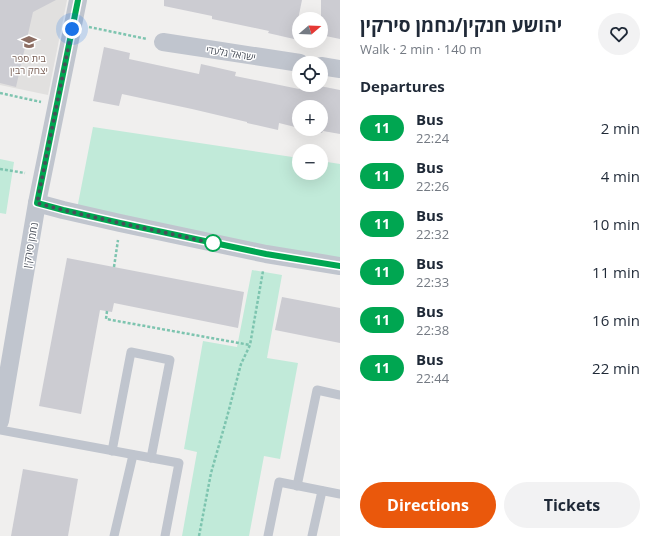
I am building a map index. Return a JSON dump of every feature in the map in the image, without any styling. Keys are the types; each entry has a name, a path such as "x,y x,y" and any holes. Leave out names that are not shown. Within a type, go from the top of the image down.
{"street":[{"name":"נחמן סירקין","path":"0,421 37,203 78,0"},
{"name":"ישראל גלעדי","path":"163,42 292,62"},
{"path":"328,67 340,69"},
{"path":"37,203 120,223 258,252 340,266"}],"lane":[{"path":"112,451 131,352 170,360 151,458"},
{"path":"297,486 317,390 340,395"},
{"path":"0,430 178,463 165,536"},
{"path":"114,536 133,455"},
{"path":"268,536 279,482 340,494"},
{"path":"312,536 322,491"}],"path":[{"path":"86,27 163,42"},
{"path":"0,93 43,103"},
{"path":"0,169 27,174"},
{"path":"114,267 118,239"},
{"path":"199,536 211,473 241,364 250,345 263,270"},
{"path":"107,311 106,319 250,345"}],"shaded area":[{"name":"בית ספר יצחק רבין","path":"0,0 67,0 48,95 0,85"}],"green space":[{"path":"93,127 292,157 292,180 328,180 328,162 340,164 340,264 76,214"},
{"path":"0,159 14,162 6,214 0,213"},
{"path":"252,270 282,275 267,358 298,363 280,459 264,456 249,536 182,536 197,452 184,449 203,341 237,347"}],"building":[{"path":"0,0 56,0 33,12 16,87 0,83"},
{"path":"164,0 302,0 300,12 292,12 292,39 268,33 269,31 212,19 212,16 164,6"},
{"path":"321,0 340,0 340,39 328,36 328,12 321,12"},
{"path":"104,47 130,53 129,59 199,74 201,64 236,72 235,76 292,88 292,92 328,92 328,88 340,90 340,134 328,132 328,100 292,100 292,126 279,123 278,130 122,94 119,106 93,101"},
{"path":"67,258 244,292 238,328 114,303 112,312 100,310 81,414 39,406"},
{"path":"282,297 340,308 340,343 275,330"},
{"path":"23,469 78,479 68,536 11,536"}],"bus line":[{"name":"11","path":"78,0 37,203 120,223 266,254 340,266"}],"place":[{"name":"בית ספר יצחק רבין","path":"29,42"}],"route":[{"path":"72,29 37,203 213,243"}]}
